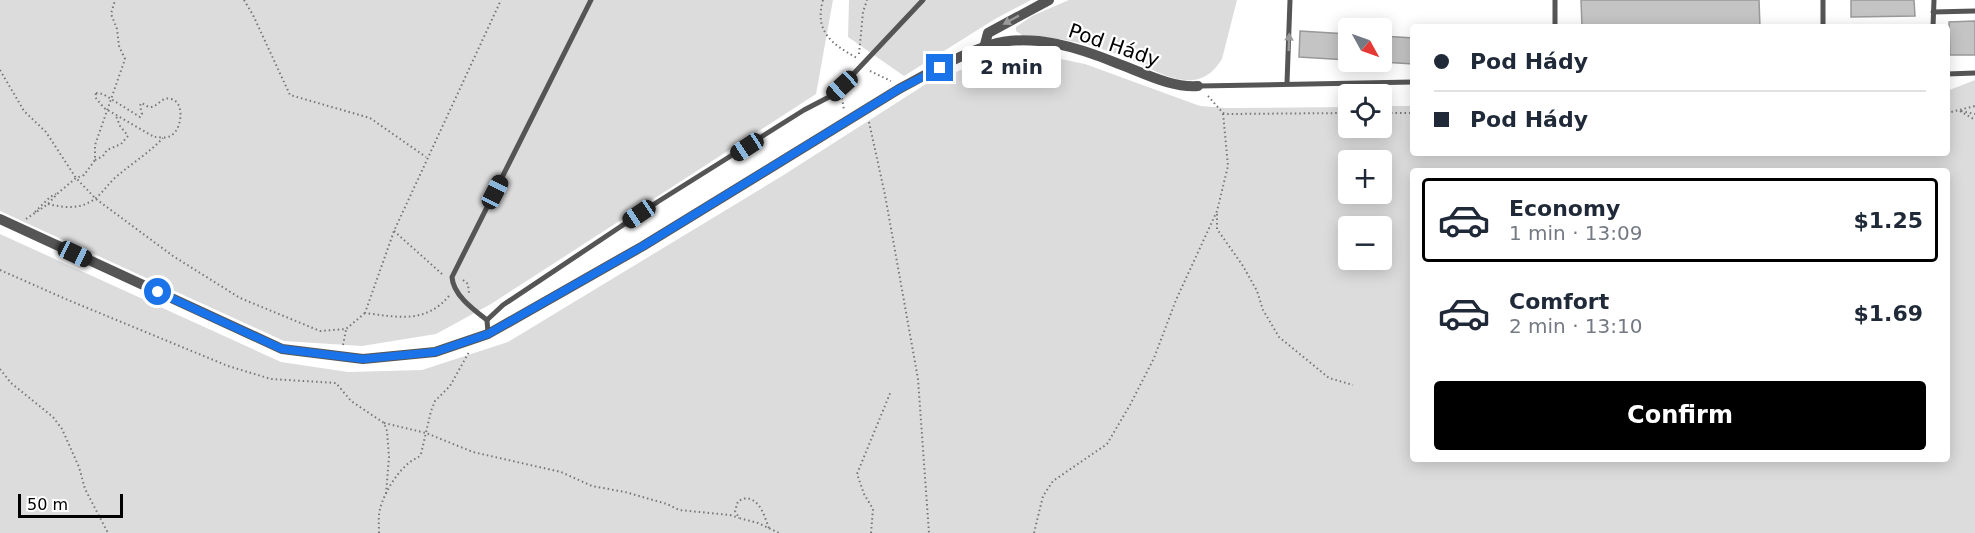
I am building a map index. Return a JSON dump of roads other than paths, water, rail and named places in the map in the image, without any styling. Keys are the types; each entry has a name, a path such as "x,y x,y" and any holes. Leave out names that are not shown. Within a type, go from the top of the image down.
{"street":[{"name":"Pod Hády","path":"984,48 988,33 1049,0"},
{"name":"Pod Hády","path":"0,219 282,349 363,359 435,352 488,334 643,246 899,89 984,48 1012,42 1053,44 1097,55 1173,84 1198,86"}],"lane":[{"path":"488,320 455,290 453,277 591,0"},
{"path":"488,334 488,320 503,305 659,201 804,110 830,97 923,0"},
{"path":"1287,83 1290,0"},
{"path":"1555,0 1555,24"},
{"path":"1823,24 1824,0"},
{"path":"1933,24 1934,0"},
{"path":"1933,12 1975,11"},
{"path":"1950,74 1975,73"},
{"path":"1198,86 1410,82"}]}
